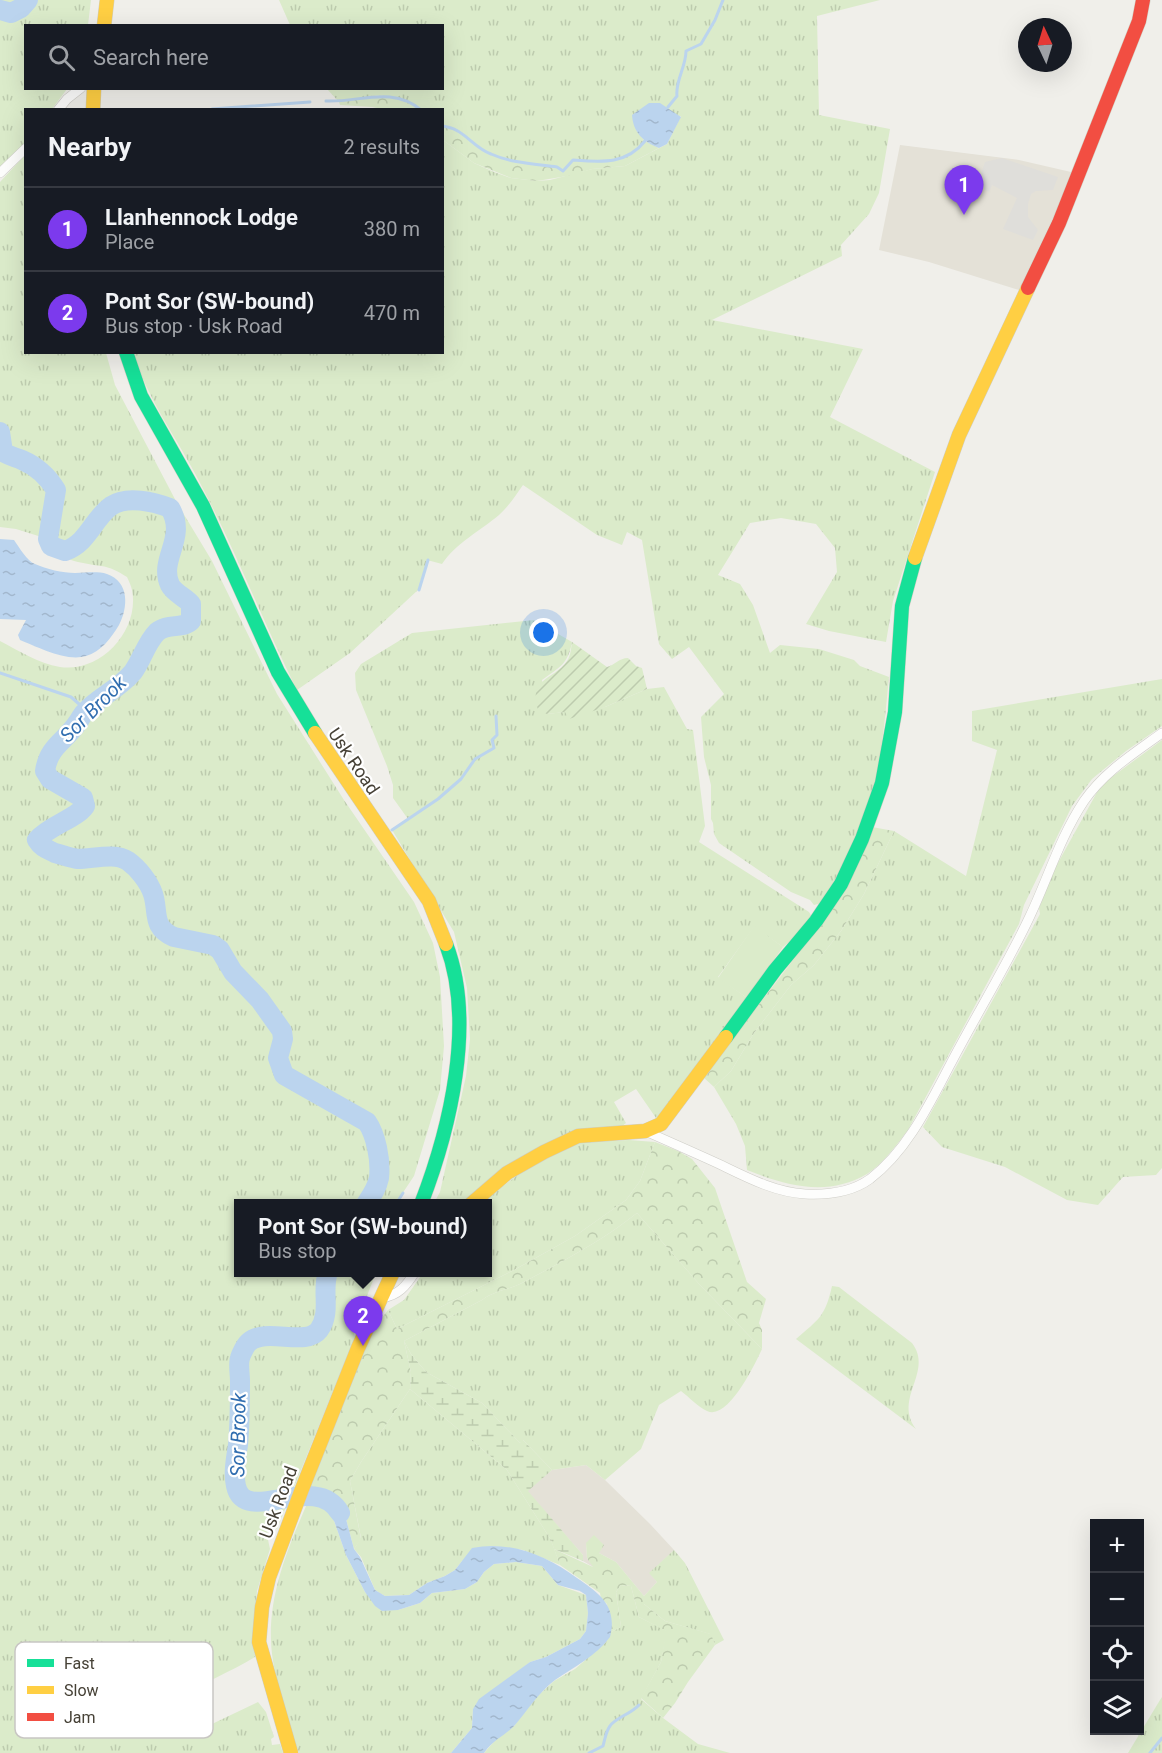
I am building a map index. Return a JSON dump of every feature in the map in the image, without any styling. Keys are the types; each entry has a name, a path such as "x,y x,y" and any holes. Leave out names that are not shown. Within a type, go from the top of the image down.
{"street":[{"path":"104,24 107,0"},
{"path":"476,1199 507,1173 544,1152 578,1137 645,1131 661,1124 775,970 816,921 841,884 862,839 882,783 895,712 902,606 909,575 959,435 1059,223 1138,21 1143,0"},
{"path":"60,108 78,90"},
{"path":"93,108 94,90"},
{"path":"0,173 24,150"},
{"name":"Usk Road","path":"127,354 141,396 203,506 278,672 319,740 429,901 450,955 460,1010 459,1041 448,1115 432,1176 423,1199"},
{"path":"645,1131 781,1190 805,1194 831,1193 851,1190 869,1179 900,1149 927,1110 1014,947 1056,855 1083,804 1097,784 1115,766 1162,733"},
{"name":"Usk Road","path":"291,1753 259,1642 262,1607 269,1577 302,1489 358,1348 391,1277"},
{"path":"382,1298 394,1296 406,1286 412,1277"}],"shaded area":[{"path":"900,145 1019,160 1071,172 1063,197 1019,290 929,262 879,250"},
{"path":"1002,158 1058,177 1053,190 1036,191 1031,194 1028,217 1038,230 1033,240 1003,229 1017,198 992,185 989,192 977,186 985,162"},
{"path":"586,1465 605,1480 674,1550 650,1573 657,1582 644,1596 616,1562 586,1543 587,1558 595,1568 583,1561 583,1555 527,1491 552,1470"}],"green space":[{"path":"0,0 91,0 88,24 24,24 24,90 66,90 53,108 24,108 24,145 0,167"},
{"path":"279,0 880,0 817,16 819,115 890,129 879,193 869,214 841,245 842,256 712,320 863,349 830,417 935,472 893,601 886,642 806,624 837,572 835,548 816,524 781,518 750,523 718,575 740,584 753,605 770,653 780,645 819,649 854,660 860,666 889,677 880,753 871,798 849,852 822,903 814,905 810,900 791,892 719,843 714,834 711,819 711,785 704,757 701,717 724,694 689,647 672,659 659,644 642,540 627,532 622,545 597,535 523,485 503,512 461,543 442,564 427,560 418,590 350,653 297,690 238,560 191,467 155,403 134,354 444,354 444,141 474,163 494,172 511,178 550,180 592,169 625,166 667,144 681,116 640,135 645,141 638,149 621,158 603,161 573,160 563,171 519,163 487,153 457,131 444,126 444,108 420,108 414,104 380,95 339,102 328,90 444,90 444,24 290,24"},
{"path":"380,95 415,104 420,108 377,108 340,105 339,102"},
{"path":"444,126 456,130 484,151 499,157 523,163 557,167 563,171 573,160 603,161 621,158 638,149 645,141 659,148 625,166 592,169 573,175 537,181 511,178 474,163 444,141"},
{"path":"24,156 24,354 106,354 115,385 177,503 212,561 277,694 344,800 414,902 433,943 440,977 444,1046 440,1090 414,1176 399,1199 234,1199 234,1277 374,1277 353,1331 355,1337 277,1529 268,1529 270,1549 257,1591 254,1629 255,1657 213,1679 213,1642 15,1642 15,1738 213,1738 213,1723 258,1702 266,1712 274,1737 271,1739 272,1745 280,1744 283,1753 0,1753 0,641 44,663 60,667 75,667 90,663 103,656 124,634 133,605 132,588 124,575 108,567 70,560 57,552 48,539 16,529 0,527 0,182"},
{"path":"534,620 572,642 565,660 542,680 547,714 605,707 647,689 664,687 687,729 693,730 705,826 699,842 809,912 812,917 803,930 783,947 754,927 718,977 747,998 665,1110 656,1118 636,1089 614,1102 626,1123 620,1128 594,1128 565,1135 513,1163 467,1199 436,1199 440,1192 466,1076 470,1039 467,988 454,932 392,830 408,819 393,798 393,785 387,766 356,690 355,673 361,664 412,633"},
{"path":"572,642 607,667 628,658 636,666 642,668 647,689 569,719 565,712 547,714 538,710 536,691 539,685 567,661"},
{"path":"1162,679 1162,726 1092,779 1072,806 1024,905 1019,924 908,1130 889,1154 867,1174 852,1181 822,1187 807,1187 777,1181 747,1170 745,1146 736,1124 714,1087 731,1071 754,1033 791,985 814,965 841,931 864,894 894,831 966,876 997,750 972,741 972,711"},
{"path":"1162,740 1162,1168 1156,1175 1123,1177 1098,1205 1067,1200 1005,1167 942,1147 923,1127 1040,914 1039,908 1054,870 1101,785"},
{"path":"872,827 894,831 864,894 841,931 814,965 791,985 754,1033 731,1071 714,1087 703,1077 817,929"},
{"path":"754,926 783,947 747,998 718,978"},
{"path":"629,1140 655,1142 640,1181 626,1200 575,1236 514,1270 397,1329 388,1310 404,1300 420,1277 492,1277 492,1199 485,1199 530,1166 581,1142"},
{"path":"655,1142 692,1159 715,1188 747,1282 766,1299 759,1323 762,1330 762,1349 700,1285 637,1213 596,1242 553,1266 518,1285 492,1294 404,1341 411,1372 410,1389 350,1481 361,1539 354,1549 342,1504 307,1495 372,1331 388,1310 397,1329 514,1270 575,1236 626,1200 640,1181"},
{"path":"637,1213 700,1285 762,1349 740,1389 723,1408 715,1412 707,1411 681,1391 659,1405 641,1449 605,1480 586,1465 552,1470 523,1440 520,1443 482,1403 426,1372 411,1354 404,1341 492,1294 518,1285 553,1266 596,1242"},
{"path":"832,1286 839,1287 912,1343 918,1354 919,1364 909,1407 910,1418 916,1429 796,1339 820,1317 827,1305"},
{"path":"404,1341 411,1354 426,1372 482,1403 520,1443 522,1439 552,1470 528,1491 583,1555 583,1561 554,1549 551,1540 507,1470 410,1389 411,1372"},
{"path":"410,1389 507,1470 551,1540 560,1565 523,1550 492,1546 462,1561 455,1570 427,1583 409,1595 385,1596 375,1590 361,1557 354,1549 361,1538 350,1481"},
{"path":"311,1495 322,1497 331,1512 346,1555 365,1592 398,1610 420,1603 432,1593 465,1589 477,1582 494,1564 516,1562 542,1566 558,1585 586,1595 588,1613 586,1631 580,1639 546,1657 530,1662 473,1709 472,1728 451,1753 299,1753 274,1668 271,1622 283,1566"},
{"path":"594,1535 604,1545 599,1553 616,1562 644,1596 644,1604 665,1621 711,1634 715,1645 663,1718 641,1698 661,1662 666,1631 639,1617 631,1586 621,1585 616,1592 621,1627 611,1632 607,1604 601,1599 600,1593 560,1565 554,1549 593,1567 587,1558 586,1543"},
{"path":"674,1550 685,1563 724,1640 715,1645 710,1634 665,1621 644,1604 644,1596 657,1582 649,1573"},
{"path":"621,1585 631,1586 639,1617 667,1631 661,1662 641,1699 698,1744 730,1753 484,1753 497,1738 514,1726 532,1701 554,1681 575,1669 606,1642 611,1632 621,1627 616,1592"},
{"path":"1162,1697 1162,1753 1128,1753 1139,1735 1144,1735 1144,1726"}],"water":[{"path":"649,103 660,103 681,117 667,144 659,148 640,136 634,126 632,115"},
{"path":"0,539 14,540 23,554 39,566 65,572 103,573 120,583 125,596 124,611 119,625 105,644 86,656 70,657 52,653 20,640 18,635 26,620 0,619"},
{"path":"322,1497 342,1504 354,1549 375,1590 385,1596 409,1595 427,1583 445,1576 455,1570 472,1548 500,1546 514,1548 553,1563 599,1595 609,1609 612,1626 610,1637 591,1656 549,1685 515,1725 484,1753 451,1753 472,1728 473,1709 479,1699 530,1662 546,1657 580,1639 586,1631 588,1613 586,1595 558,1585 542,1566 516,1562 494,1564 477,1582 465,1589 432,1593 420,1603 398,1610 382,1611 375,1606 365,1592 346,1555 331,1512"}],"waterway":[{"name":"Sor Brook","path":"0,10 11,13 21,8 28,0"},
{"path":"668,107 677,96 686,51 701,44 723,0"},
{"path":"326,101 387,97 398,98 418,108"},
{"path":"226,108 310,102"},
{"path":"444,126 456,130 484,151 499,157 523,163 557,167 563,171 573,160 603,161 621,158 638,149 645,141"},
{"name":"Sor Brook","path":"0,432 3,452 37,469 56,490 48,539 51,546 65,551 73,547 85,537 99,517 117,503 132,500 170,508 176,529 167,575 172,588 191,604 191,621 157,632 133,672 85,712 50,755 45,771 50,779 83,798 85,806 76,815 49,830 37,840 47,849 72,858 110,856 128,861 136,867 151,889 157,918 162,929 174,937 213,945 220,950 233,972 260,1000 282,1031 283,1039 278,1058 284,1075 367,1122 370,1127 377,1148 379,1178 369,1199"},
{"path":"419,590 428,560"},
{"path":"0,673 71,697 86,710"},
{"path":"392,830 438,799 461,779 475,759 494,748 492,740 497,735 496,716"},
{"path":"399,1199 403,1193"},
{"name":"Sor Brook","path":"327,1277 326,1309 319,1330 305,1337 265,1336 256,1338 248,1343 242,1352 239,1363 240,1421 235,1476 236,1486 242,1497 253,1501 315,1496 329,1501 340,1513"},
{"path":"589,1753 603,1746 612,1723 639,1705"},
{"path":"1150,1753 1162,1738"}],"traffic: fast":[{"path":"127,354 141,396 203,506 278,672 315,733"},
{"path":"726,1037 775,970 816,921 841,884 862,839 882,783 895,712 902,606 915,558"},
{"path":"423,1199 441,1143 456,1075 459,1007 455,974 446,944"}],"traffic: slow":[{"path":"104,24 107,0"},
{"path":"93,108 94,90"},
{"path":"915,558 959,435 1028,288"},
{"path":"315,733 429,901 446,944"},
{"path":"477,1199 507,1173 578,1136 645,1131 661,1124 726,1037"},
{"path":"291,1753 259,1642 262,1607 269,1577 302,1489 358,1348 391,1277"}],"traffic: jam":[{"path":"1028,288 1059,223 1139,21 1143,0"}],"place":[{"name":"Llanhennock Lodge","path":"964,215"},
{"name":"Pont Sor (SW-bound)","path":"363,1346"}]}
